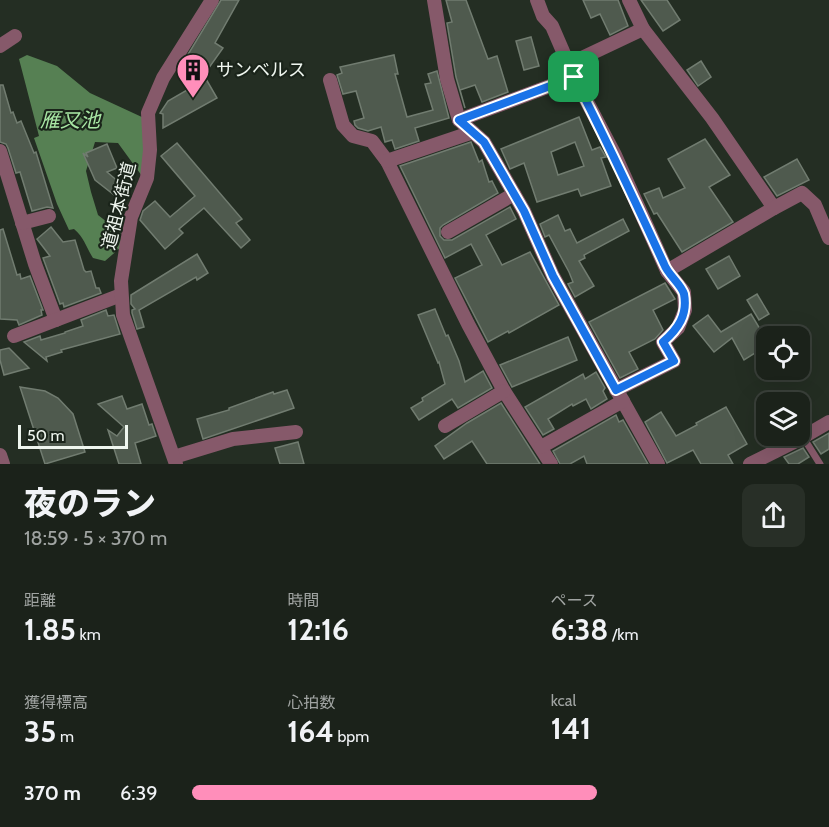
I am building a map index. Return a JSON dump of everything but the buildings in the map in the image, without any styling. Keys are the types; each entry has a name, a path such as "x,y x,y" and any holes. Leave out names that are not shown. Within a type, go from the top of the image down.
{"street":[{"name":"道祖本街道","path":"175,460 123,315 121,281 131,217 147,178 150,150 148,113 163,78 212,0"},
{"path":"434,0 447,79 459,120 484,142 524,211 553,276 658,464"},
{"path":"537,0 543,16 552,26 571,70 615,155 667,271 684,292 685,310 678,328 663,342 674,361 541,447"},
{"path":"628,0 643,29 712,118 774,208"},
{"path":"459,120 571,70 643,29"},
{"path":"0,46 15,36"},
{"path":"330,80 343,125 353,136 372,141 387,161 504,391 551,464"},
{"path":"387,161 473,132"},
{"path":"0,151 56,320"},
{"path":"667,271 802,193 815,205 829,238"},
{"path":"448,232 514,194"},
{"path":"22,223 49,216"},
{"path":"14,336 121,295"},
{"path":"446,426 504,391"},
{"path":"810,433 829,422"},
{"path":"175,460 233,439 296,432"},
{"path":"750,464 785,446"},
{"path":"0,455 3,464"}],"lane":[{"path":"808,446 819,464"}],"water":[{"name":"雁又池","path":"27,55 57,66 90,93 144,118 145,155 142,176 118,143 95,142 86,171 98,215 121,233 120,248 105,261 93,258 80,235 74,229 69,230 57,204 34,138 39,136 19,59"}],"place":[{"name":"サンベルス","path":"193,99"}],"route":[{"path":"574,77 615,155 667,271 684,292 685,310 678,328 663,342 674,361 616,390 553,276 524,211 484,142 459,120 574,77"}]}
